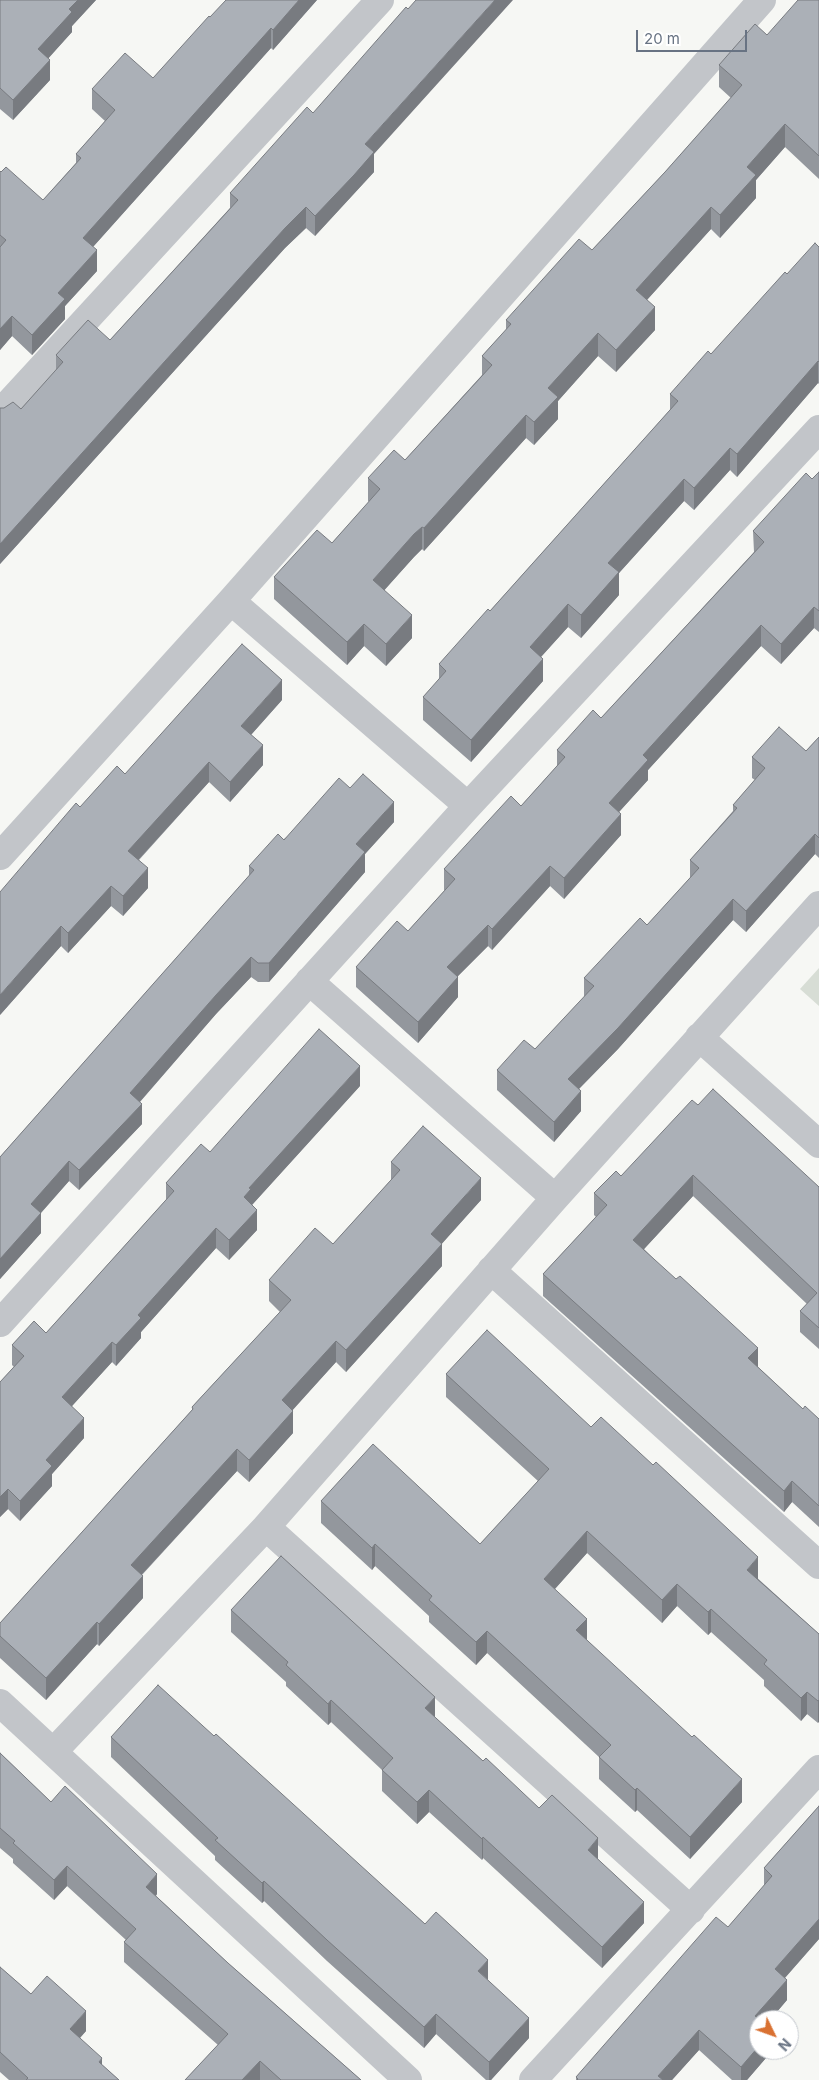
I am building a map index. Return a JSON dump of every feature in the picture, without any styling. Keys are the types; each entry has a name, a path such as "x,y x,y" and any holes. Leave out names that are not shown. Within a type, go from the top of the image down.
{"street":[{"path":"0,413 380,0"},
{"path":"0,856 231,601 762,0"},
{"path":"0,1323 468,806 819,429"},
{"path":"231,601 468,806"},
{"path":"54,1751 266,1527 699,1036 819,905"},
{"path":"309,981 555,1198"},
{"path":"699,1036 819,1144"},
{"path":"491,1270 819,1565"},
{"path":"266,1527 691,1910"},
{"path":"0,1703 408,2080"},
{"path":"534,2080 819,1769"}],"shaded area":[{"path":"819,968 819,1006 800,989"}],"building":[{"path":"0,0 78,0 69,9 72,12 38,49 50,60 13,100 0,88"},
{"path":"226,0 299,0 273,30 271,28 83,238 97,250 58,293 65,299 32,335 12,316 0,329 0,247 6,240 0,235 0,171 6,167 43,200 81,158 76,154 115,110 92,89 125,53 153,78"},
{"path":"416,0 495,0 365,144 374,152 354,175 315,216 306,207 285,228 0,544 0,408 4,408 13,402 21,409 63,362 56,355 88,320 110,340 238,200 230,193 307,107 313,113 406,7 408,9"},
{"path":"798,0 819,0 819,156 785,124 747,167 756,175 720,215 711,207 636,290 655,307 616,350 598,333 548,388 558,397 534,422 526,415 424,528 422,527 414,534 373,580 412,615 386,644 364,624 347,642 274,577 317,530 332,543 380,489 368,478 394,450 405,460 492,365 482,356 511,324 506,320 579,239 592,250 665,172 742,85 719,65 755,24 767,35"},
{"path":"815,243 819,247 819,362 737,454 730,448 694,488 684,479 608,563 619,572 581,615 568,604 530,647 543,659 471,740 423,697 446,671 439,664 488,609 490,611 678,401 670,394 708,351 711,354 785,272 787,274"},
{"path":"819,472 819,611 814,607 781,644 761,625 643,755 648,760 609,803 621,814 564,878 550,866 492,929 488,925 447,967 458,977 418,1022 356,967 397,921 408,931 455,879 444,869 511,796 521,806 565,757 557,750 593,710 601,718 764,542 753,531 806,473 812,479"},
{"path":"242,644 282,680 241,726 263,745 230,782 209,762 128,851 148,868 123,896 111,886 68,933 61,926 0,995 0,892 76,803 80,807 117,766 125,774"},
{"path":"779,727 806,751 819,737 819,838 815,834 746,911 733,899 618,1028 568,1079 581,1091 554,1122 497,1070 524,1040 535,1049 594,986 584,978 640,918 647,925 699,868 690,860 737,808 733,805 765,768 752,757"},
{"path":"363,774 394,802 356,844 365,852 269,963 258,963 251,957 216,995 130,1093 142,1104 79,1170 69,1161 31,1204 41,1213 0,1259 0,1157 254,870 249,866 278,834 284,840 339,778 350,788"},
{"path":"319,1029 360,1066 249,1188 251,1189 244,1197 257,1210 229,1240 216,1228 138,1315 141,1318 116,1345 112,1342 62,1397 84,1418 46,1460 52,1466 20,1501 8,1489 0,1497 0,1382 24,1356 12,1345 34,1321 46,1333 174,1191 166,1183 201,1144 210,1152"},
{"path":"713,1089 819,1187 819,1328 800,1311 817,1293 693,1175 633,1240 676,1279 680,1276 758,1348 748,1358 803,1409 805,1406 819,1419 819,1506 792,1481 784,1491 543,1274 607,1205 594,1193 616,1171 621,1176 692,1100 698,1105"},
{"path":"423,1126 481,1178 431,1234 442,1244 346,1350 336,1341 282,1400 293,1411 249,1460 237,1449 131,1565 143,1576 99,1624 97,1622 46,1678 0,1636 0,1623 193,1409 192,1407 291,1300 269,1280 315,1228 333,1244 400,1170 391,1162"},
{"path":"487,1330 591,1427 601,1417 653,1465 656,1462 758,1557 747,1570 819,1634 818,1701 807,1692 801,1698 764,1664 767,1660 711,1609 708,1612 677,1584 662,1600 587,1531 544,1579 587,1619 576,1630 692,1737 694,1735 742,1779 690,1837 637,1788 635,1790 599,1757 611,1745 487,1631 476,1642 429,1600 432,1596 375,1544 372,1548 321,1501 373,1444 480,1544 549,1469 446,1374"},
{"path":"281,1556 435,1697 425,1708 483,1761 486,1758 539,1808 552,1795 598,1838 588,1850 644,1902 602,1947 429,1790 417,1802 382,1770 393,1758 331,1700 328,1704 286,1665 288,1662 231,1610"},
{"path":"158,1685 214,1736 216,1734 425,1924 436,1912 488,1960 478,1971 529,2018 489,2062 436,2014 424,2027 264,1881 262,1883 215,1840 218,1838 111,1737"},
{"path":"0,1753 51,1802 65,1786 157,1874 146,1887 228,1963 361,2080 281,2080 260,2061 242,2080 185,2080 228,2034 124,1942 136,1929 67,1866 54,1880 13,1843 15,1841 0,1828"},
{"path":"819,1806 819,1919 775,1969 787,1980 760,2010 749,2010 749,2058 741,2067 699,2030 658,2076 663,2080 577,2080 576,2077 716,1917 728,1927 772,1876 764,1868"},
{"path":"0,1967 31,1994 47,1976 86,2011 70,2029 102,2058 99,2062 119,2080 26,2080 28,2078 0,2052"}]}
